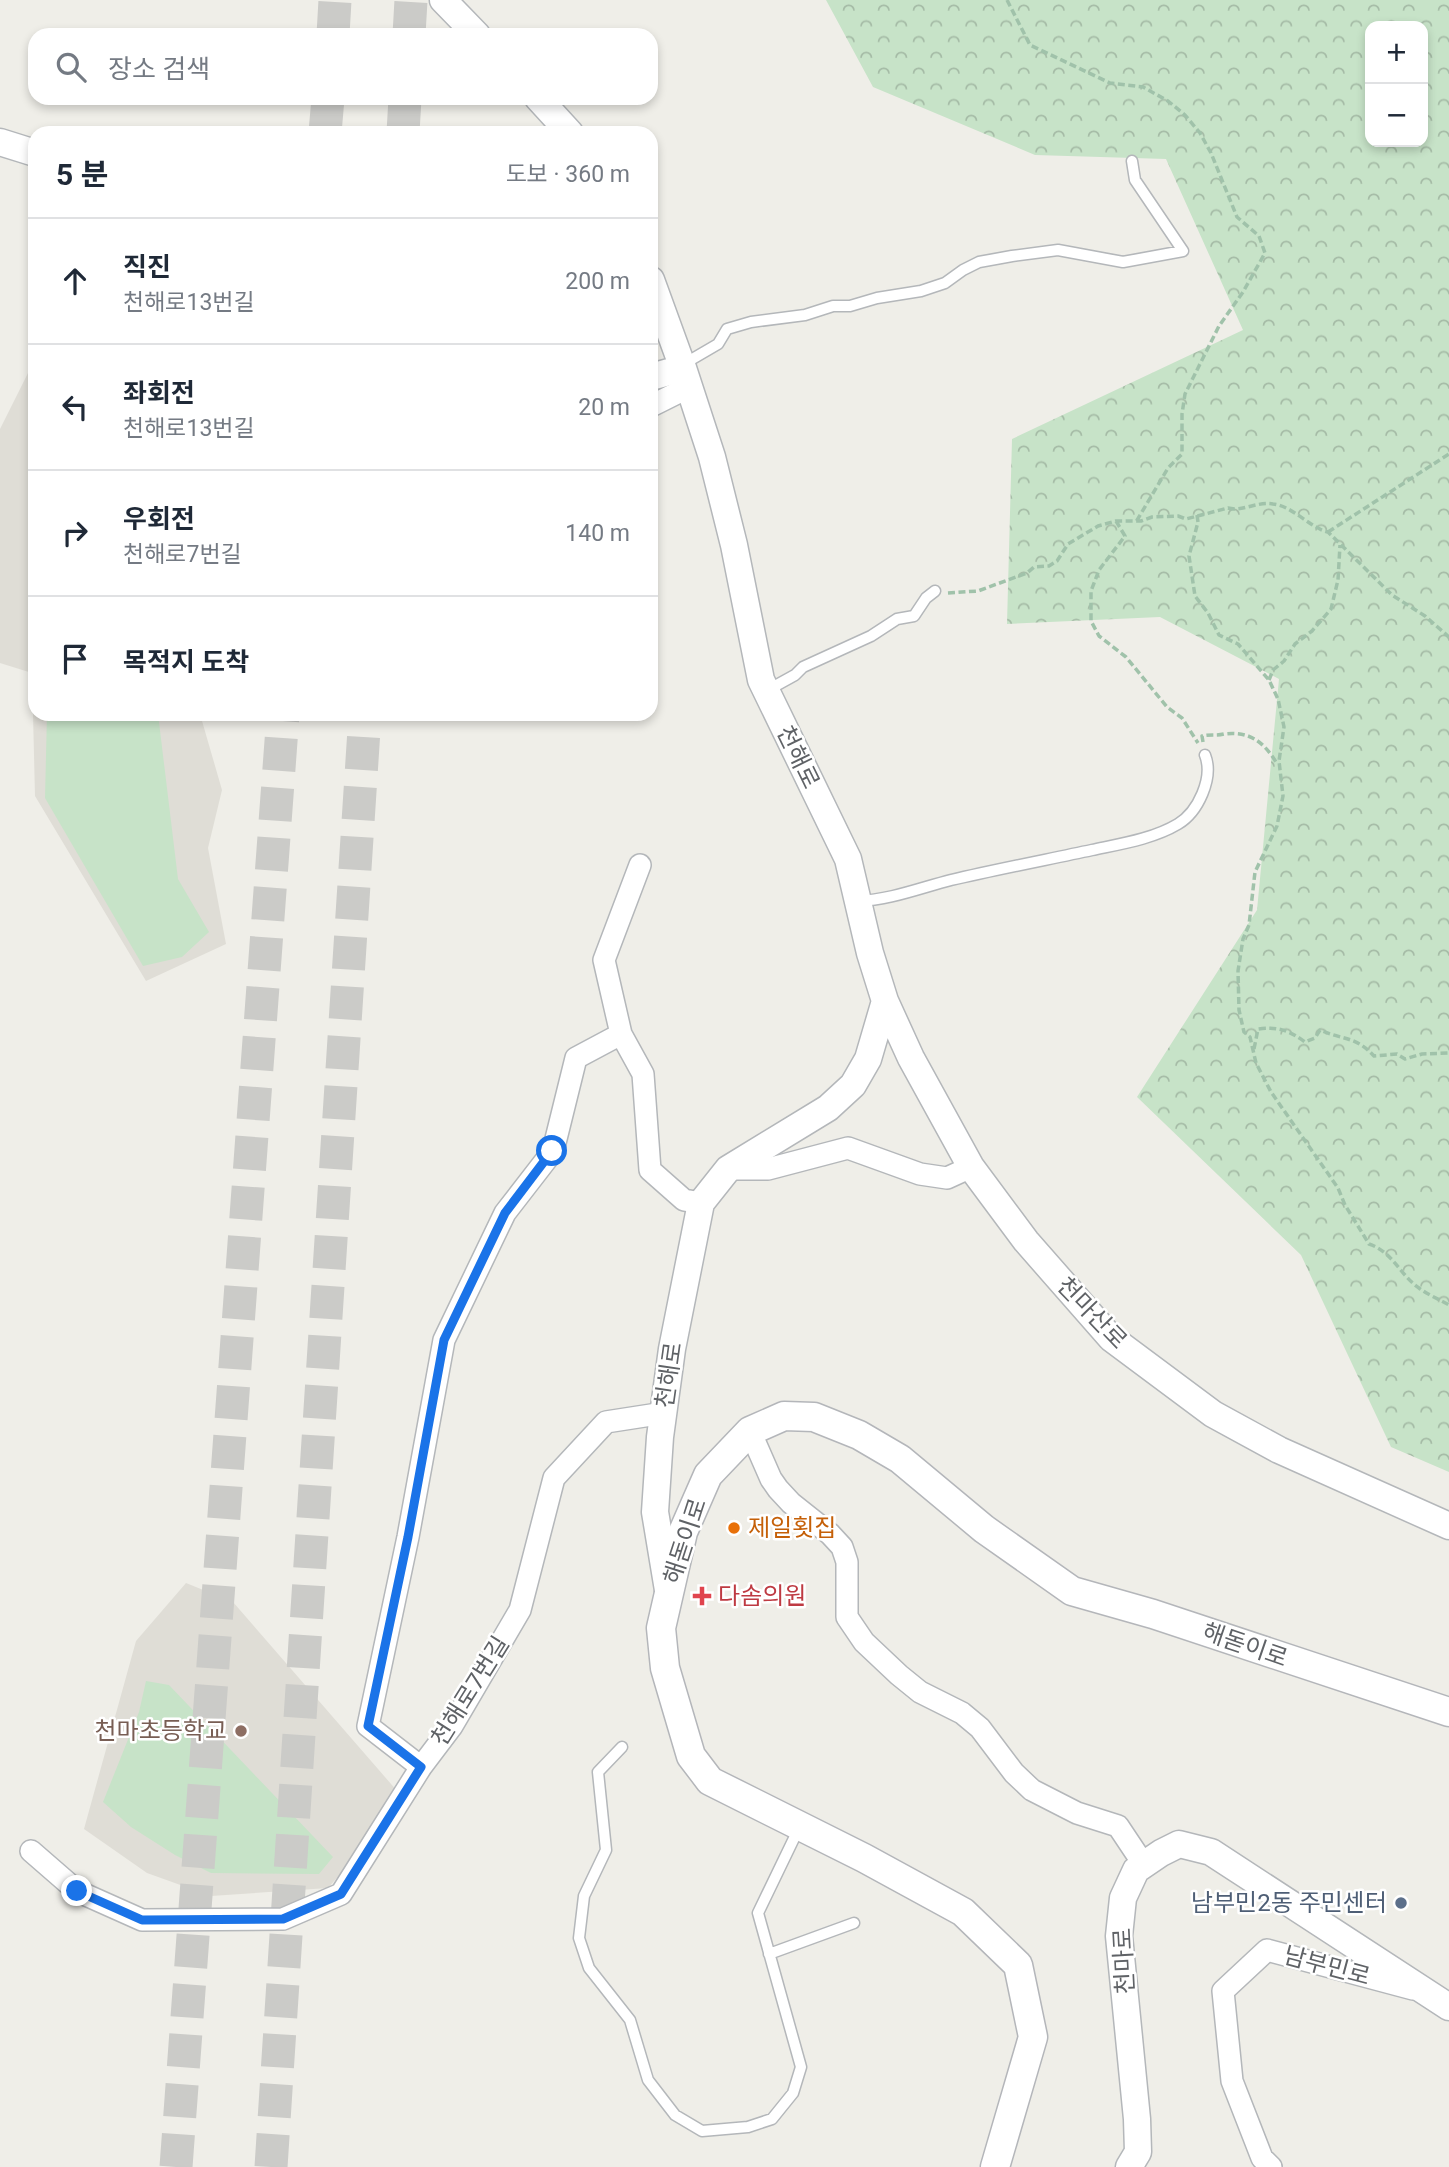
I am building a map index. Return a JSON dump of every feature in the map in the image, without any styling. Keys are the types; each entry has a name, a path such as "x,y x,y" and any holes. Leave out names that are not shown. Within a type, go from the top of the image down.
{"main road":[{"name":"해돋이로","path":"995,2167 1033,2037 1018,1965 963,1912 710,1781 691,1756 665,1668 661,1628 683,1532 708,1475 750,1431 784,1416 814,1417 848,1430 900,1459 984,1529 1072,1591 1153,1614 1449,1712"}],"street":[{"path":"443,0 470,28"},
{"path":"544,105 564,126"},
{"path":"0,142 28,151"},
{"name":"천해로","path":"658,299 712,457 734,545 761,680 848,859 870,953 885,1001 868,1059 853,1085 828,1108 727,1168 701,1203 671,1349 660,1437 655,1512 668,1592"},
{"path":"658,376 685,373"},
{"path":"658,399 685,373"},
{"path":"640,865 604,960 621,1034 643,1074 650,1170 684,1200 701,1203"},
{"name":"천마산로","path":"885,1001 911,1058 971,1167 1026,1241 1111,1338 1213,1414 1279,1450 1449,1525"},
{"path":"421,1767 368,1726 408,1537 444,1340 505,1213 552,1151 576,1058 621,1034"},
{"path":"727,1168 768,1169 848,1147 920,1174 947,1178 971,1167"},
{"name":"천해로7번길","path":"31,1851 77,1891 142,1920 283,1919 341,1894 421,1767 452,1726 520,1610 554,1478 606,1422 664,1413"},
{"path":"750,1431 778,1489 842,1547 847,1562 847,1617 864,1642 920,1692 962,1713 980,1728 1014,1773 1032,1790 1077,1813 1118,1826 1144,1865"},
{"name":"천마로","path":"1129,2167 1138,2152 1137,2119 1119,1936 1123,1898 1136,1870 1161,1853 1179,1844 1211,1852 1449,2007"},
{"name":"남부민로","path":"1271,2167 1262,2158 1232,2081 1223,1991 1267,1950 1421,1991"}],"lane":[{"path":"685,373 718,344 727,329 751,322 805,315 833,306 850,306 877,298 921,291 945,283 979,262 1058,250 1123,262 1183,251 1135,180 1132,161"},
{"path":"766,691 796,675 803,667 871,636 897,619 914,616 926,597 935,591"},
{"path":"858,901 890,898 951,880 1119,844 1176,825 1190,815 1205,785 1208,764 1205,755"},
{"path":"622,1747 598,1772 606,1850 584,1896 579,1938 589,1968 630,2020 648,2080 675,2115 702,2131 748,2127 772,2119 793,2093 801,2067 758,1913 800,1826"},
{"path":"769,1954 854,1923"}],"path":[{"path":"1328,532 1449,454"},
{"path":"935,591 978,591 1027,573 1034,567 1049,566 1057,561 1068,544 1098,526 1116,521 1141,522 1152,517 1186,519 1228,508 1235,510 1258,503 1275,503 1328,532 1392,595 1425,616 1449,637"},
{"path":"1197,514 1198,522 1189,556 1195,596 1208,613 1219,635 1238,644 1269,680 1278,699 1284,727 1279,761 1283,796 1278,826 1255,872 1238,971 1239,1010 1244,1032 1250,1037 1256,1063 1270,1092 1338,1188 1345,1205 1369,1244 1383,1249 1406,1277 1420,1289 1449,1305"},
{"path":"1116,521 1125,536 1099,570 1091,591 1091,621 1099,636 1126,657 1167,707 1182,718 1205,755"},
{"path":"1269,680 1273,670 1284,661 1295,644 1312,631 1331,609 1338,580 1340,545"},
{"path":"1205,755 1202,736 1211,733 1241,733 1264,745 1276,762 1279,761"},
{"path":"1254,1052 1258,1029 1264,1028 1288,1029 1305,1042 1315,1038 1321,1030 1330,1035 1352,1039 1365,1046 1374,1056 1397,1054 1405,1059 1422,1054 1448,1053 1449,1048"}],"shaded area":[{"path":"28,373 28,672 0,663 0,429"},
{"path":"33,721 202,721 222,790 208,848 226,944 146,981 35,796"},
{"path":"186,1583 233,1602 398,1792 370,1840 328,1888 211,1896 147,1873 84,1829 136,1641"}],"green space":[{"path":"826,0 1449,0 1449,1472 1391,1447 1301,1255 1137,1097 1257,910 1279,679 1160,617 1007,624 1012,439 1243,330 1166,159 1035,155 873,87"},
{"path":"47,721 159,721 178,879 209,932 182,957 143,966 45,798"},
{"path":"146,1681 169,1685 333,1857 319,1874 211,1873 175,1855 131,1827 103,1802 139,1712"}],"tunnel":[{"path":"333,28 335,0"},
{"path":"409,28 411,0"},
{"path":"326,126 327,105"},
{"path":"403,126 405,105"},
{"path":"176,2167 282,721"},
{"path":"271,2167 365,721"}],"place":[{"name":"제일횟집","path":"734,1528"},
{"name":"다솜의원","path":"702,1596"},
{"name":"천마초등학교","path":"241,1731"},
{"name":"남부민2동 주민센터","path":"1401,1903"}],"route":[{"path":"77,1891 142,1920 283,1919 341,1894 421,1767 368,1726 408,1537 444,1340 505,1213 552,1151"}]}
